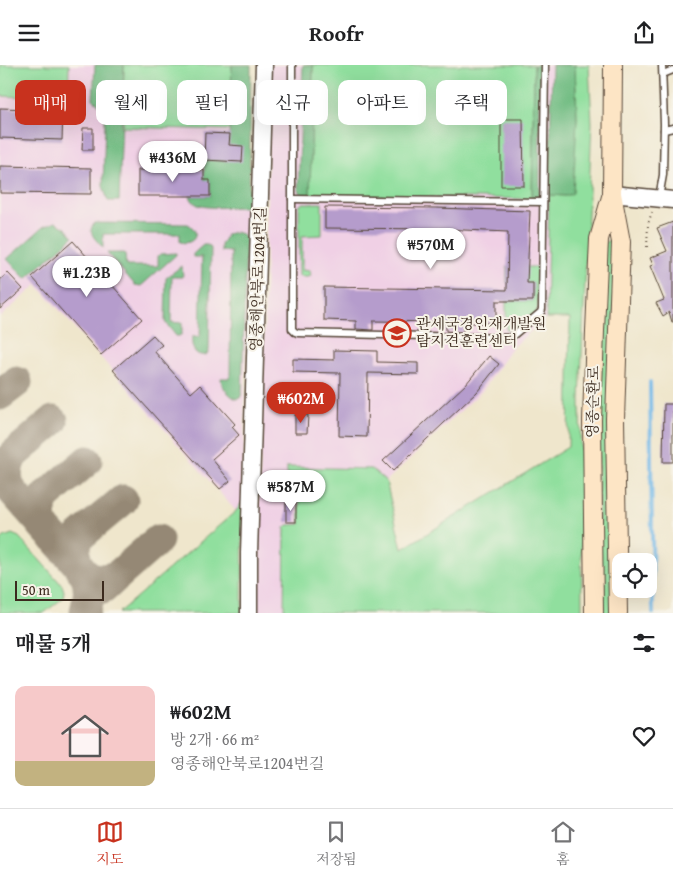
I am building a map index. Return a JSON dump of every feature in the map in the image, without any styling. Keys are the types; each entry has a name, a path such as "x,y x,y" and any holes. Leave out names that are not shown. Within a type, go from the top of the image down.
{"main road":[{"name":"영종순환로","path":"613,65 612,194 621,242 615,419 618,613"},
{"name":"영종순환로","path":"594,613 592,420 595,321 599,239 612,194"}],"street":[{"name":"영종해안북로1204번길","path":"249,613 264,65"},
{"path":"612,194 673,200"}],"lane":[{"path":"292,65 292,329 294,332 510,339 541,312 542,309 545,65"},
{"path":"656,198 662,184 664,129 662,65"},
{"path":"663,74 673,70"},
{"path":"664,129 673,128"},
{"path":"292,199 543,203"}],"path":[{"path":"647,247 648,224 656,198"}],"shaded area":[{"path":"0,65 251,65 243,501 236,511 37,285 0,317"},
{"name":"관세국경인재개발원 탐지견훈련센터","path":"270,65 552,65 546,318 513,347 483,390 386,481 405,562 372,613 255,613 263,391 269,125 328,125 328,80 270,80"}],"green space":[{"path":"0,65 69,65 69,80 15,80 15,97 0,96"},
{"path":"95,65 124,65 123,80 96,80 96,102 93,99"},
{"path":"124,65 232,65 232,80 177,80 177,125 230,125 230,130 123,127 123,125 167,125 167,80 124,80"},
{"path":"232,65 251,65 249,207 198,205 192,201 190,196 210,196 210,181 204,180 204,160 228,161 230,125 247,125 247,80 231,80"},
{"path":"303,65 313,65 313,80 302,80"},
{"path":"313,65 534,65 532,199 310,195 312,125 328,125 328,80 313,80"},
{"path":"534,65 540,65 540,194 539,197 532,199"},
{"path":"552,65 575,65 577,119 573,193 566,196 549,195"},
{"path":"575,65 589,65 592,123 580,399 582,613 284,613 285,528 288,525 300,524 299,486 287,484 287,467 372,469 386,481 402,549 568,447 570,318 546,318 549,195 566,196 577,119"},
{"path":"105,125 122,125 119,201 108,201 103,186"},
{"path":"301,125 312,125 310,195 302,195 298,189"},
{"path":"303,203 322,203 322,235 302,236 302,270 310,271 311,276 308,277 299,276 299,206"},
{"path":"55,222 66,228 73,237 26,279 7,259 43,227"},
{"path":"95,223 188,224 195,231 195,234 192,240 185,243 180,242 180,234 103,234 103,248 95,239 91,230"},
{"path":"235,232 242,234 246,241 242,393 240,398 236,399 222,385 221,378 230,378 231,252 221,251 221,245 227,234"},
{"path":"611,240 614,242 613,613 600,613 597,385 605,242"},
{"path":"203,245 210,246 211,249 209,351 206,355 194,351 192,341 192,337 200,337 202,257 193,257 193,254"},
{"path":"107,253 125,254 126,266 158,266 158,256 160,254 176,253 176,255 141,286 135,285"},
{"path":"182,266 183,277 172,277 171,322 182,323 182,334 176,336 165,322 166,278"},
{"path":"507,267 538,267 538,308 536,312 511,331 506,329 506,301 533,301 533,283 507,283"},
{"path":"243,501 242,613 118,613 236,511"},
{"path":"12,534 19,537 62,585 64,591 63,598 44,613 0,613 0,541"}],"building":[{"path":"0,108 15,108 15,125 62,125 62,140 0,138"},
{"path":"507,119 523,119 524,186 501,186 501,125 507,125"},
{"path":"83,128 93,128 93,150 82,150"},
{"path":"205,133 230,134 229,145 243,146 242,162 204,160"},
{"path":"0,166 91,168 91,194 0,193"},
{"path":"138,170 204,170 204,180 210,180 210,196 138,196"},
{"path":"325,207 530,211 527,283 533,283 533,301 496,301 496,323 463,323 463,332 446,331 446,322 373,321 373,330 356,329 356,321 324,320 324,287 507,290 508,232 443,229 325,228"},
{"path":"673,222 672,322 669,312 663,316 656,303 664,300 650,266 653,265 650,258 667,251 657,228"},
{"path":"73,241 142,319 101,355 32,277"},
{"path":"8,273 23,289 0,309 0,280"},
{"path":"153,335 162,345 154,351 191,393 200,385 235,424 232,427 239,435 212,459 230,481 220,489 113,370"},
{"path":"334,350 377,351 377,362 418,363 418,374 368,373 367,437 339,436 340,373 293,372 293,359 334,360"},
{"path":"489,356 499,364 477,392 393,471 383,461 466,384"},
{"path":"664,404 673,404 673,462 663,462"},
{"path":"295,415 308,415 307,433 295,433"},
{"path":"286,503 296,503 296,522 286,522"}],"waterway":[{"path":"650,382 653,613"}],"taxiway":[{"path":"0,395 17,382"},
{"path":"9,487 8,471 13,455 53,421"},
{"path":"51,535 42,525 41,506 45,497 87,461"},
{"path":"0,477 85,573 88,583 85,611"},
{"path":"117,576 101,579 86,575 78,564 75,551 80,536 123,500"},
{"path":"103,589 158,540"}],"place":[{"name":"관세국경인재개발원 탐지견훈련센터","path":"397,333"}]}
